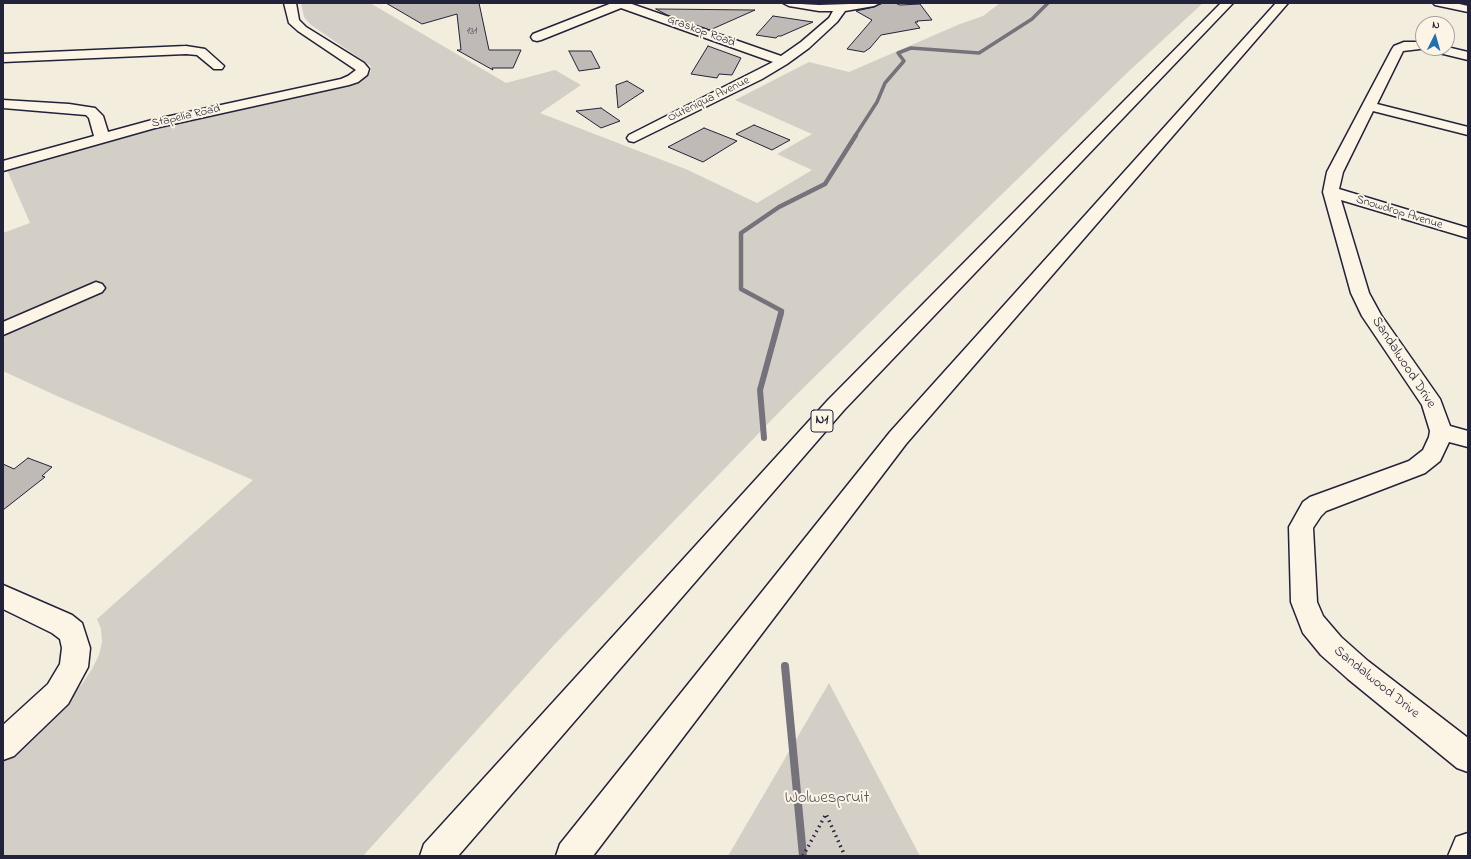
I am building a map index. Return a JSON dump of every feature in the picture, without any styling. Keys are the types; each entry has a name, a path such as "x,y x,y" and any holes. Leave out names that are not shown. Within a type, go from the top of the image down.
{"main road":[{"name":"Stapelia Road","path":"3,166 102,137 208,111 344,82 359,76 363,69 360,66 302,29 293,21 290,3"},
{"path":"537,37 619,3"},
{"name":"Graskop Road","path":"619,3 783,61"},
{"path":"789,3 812,8 874,3"},
{"name":"N1","path":"436,856 836,405 1227,3"},
{"path":"572,856 898,438 1282,3"},
{"path":"1439,3 1468,9"},
{"name":"Outeniqua Avenue","path":"634,138 757,76 783,61 805,45 833,20 844,6"},
{"name":"Sandalwood Drive","path":"1415,46 1404,46 1398,49 1335,172 1331,192 1360,293 1372,316 1432,404 1440,431 1438,442 1432,455 1417,467 1318,504 1312,509 1301,527 1304,602 1313,624 1331,646 1358,670 1468,757"},
{"path":"3,58 186,50 201,52 218,66"},
{"path":"1455,53 1468,56"},
{"path":"3,104 69,108 90,111 96,116 102,137"},
{"path":"1370,106 1468,131"},
{"name":"Snowdrop Avenue","path":"1331,192 1468,233"},
{"path":"3,329 96,288"},
{"path":"1440,431 1468,439"},
{"path":"3,596 62,624 72,632 76,648 74,667 58,694 3,745"},
{"path":"1464,856 1468,849"}],"path":[{"path":"803,856 826,814 845,856"}],"green space":[{"path":"301,3 370,3 506,83 555,70 581,85 540,113 688,170 757,203 812,170 777,154 812,134 735,100 809,62 849,72 960,24 983,16 1000,3 1203,3 1128,72 788,403 554,645 363,856 3,856 3,760 69,698 82,684 92,669 99,655 102,642 101,629 97,619 253,480 57,396 3,371 3,233 30,223 7,170 158,126 360,80 368,75 371,72 371,66 311,25 304,17"},
{"name":"Wolwespruit","path":"829,683 920,856 728,856"}],"building":[{"path":"386,3 479,3 489,50 521,50 513,68 492,68 493,70 457,50 461,50 457,14 422,24"},
{"path":"883,3 895,3 900,5 920,4 932,20 915,22 920,28 881,35 870,48 864,52 847,49 872,20 856,11 874,7"},
{"path":"656,9 755,10 710,30 667,15"},
{"path":"773,16 813,22 776,38 756,35"},
{"path":"708,46 741,58 732,75 719,74 717,78 691,74"},
{"path":"569,51 591,51 600,68 579,71"},
{"path":"627,81 644,91 618,108 616,85"},
{"path":"601,108 620,121 601,128 576,111"},
{"path":"754,125 790,140 772,150 736,134"},
{"path":"704,128 737,141 703,162 668,147"},
{"path":"28,458 52,467 42,476 45,477 3,510 3,464 14,469"}],"waterway":[{"path":"855,136 877,102 885,83 904,61 898,53 911,48 979,53 1032,19 1048,3"},
{"path":"781,314 782,311 741,289 741,233 779,207 825,184 856,135"},
{"path":"764,438 760,390 781,313"},
{"path":"785,666 803,856"}]}
